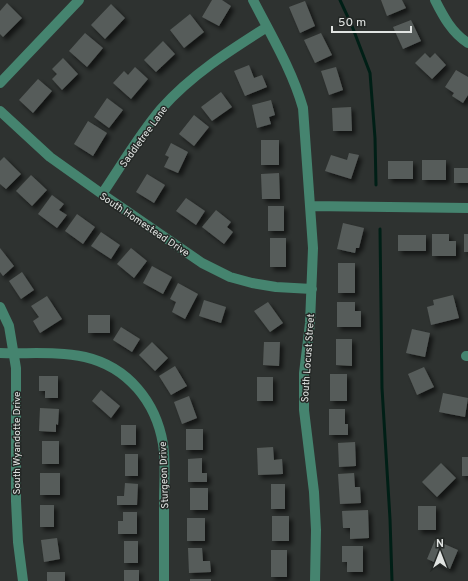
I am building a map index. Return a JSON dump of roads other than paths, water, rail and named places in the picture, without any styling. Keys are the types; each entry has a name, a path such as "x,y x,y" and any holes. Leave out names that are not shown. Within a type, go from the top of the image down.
{"street":[{"path":"0,83 79,0"},
{"name":"South Locust Street","path":"254,0 299,92 303,108 313,248 312,289 304,372 304,410 314,492 316,530 315,581"},
{"path":"435,0 447,23 457,35 468,43"},
{"name":"Saddletree Lane","path":"102,194 141,135 162,109 181,89 201,71 267,27"},
{"name":"South Homestead Drive","path":"0,112 50,157 202,263 230,277 252,283 276,287 312,289"},
{"path":"310,206 468,208"},
{"name":"South Wyandotte Drive","path":"0,307 9,326 16,368 16,501 18,542 23,581"},
{"name":"Sturgeon Drive","path":"0,353 76,355 95,360 110,366 124,375 145,398 153,410 158,423 163,446 164,581"}],"waterway":[{"path":"340,0 352,26 370,73 375,138 376,185"},
{"path":"380,229 382,388 390,519 392,581"}]}
